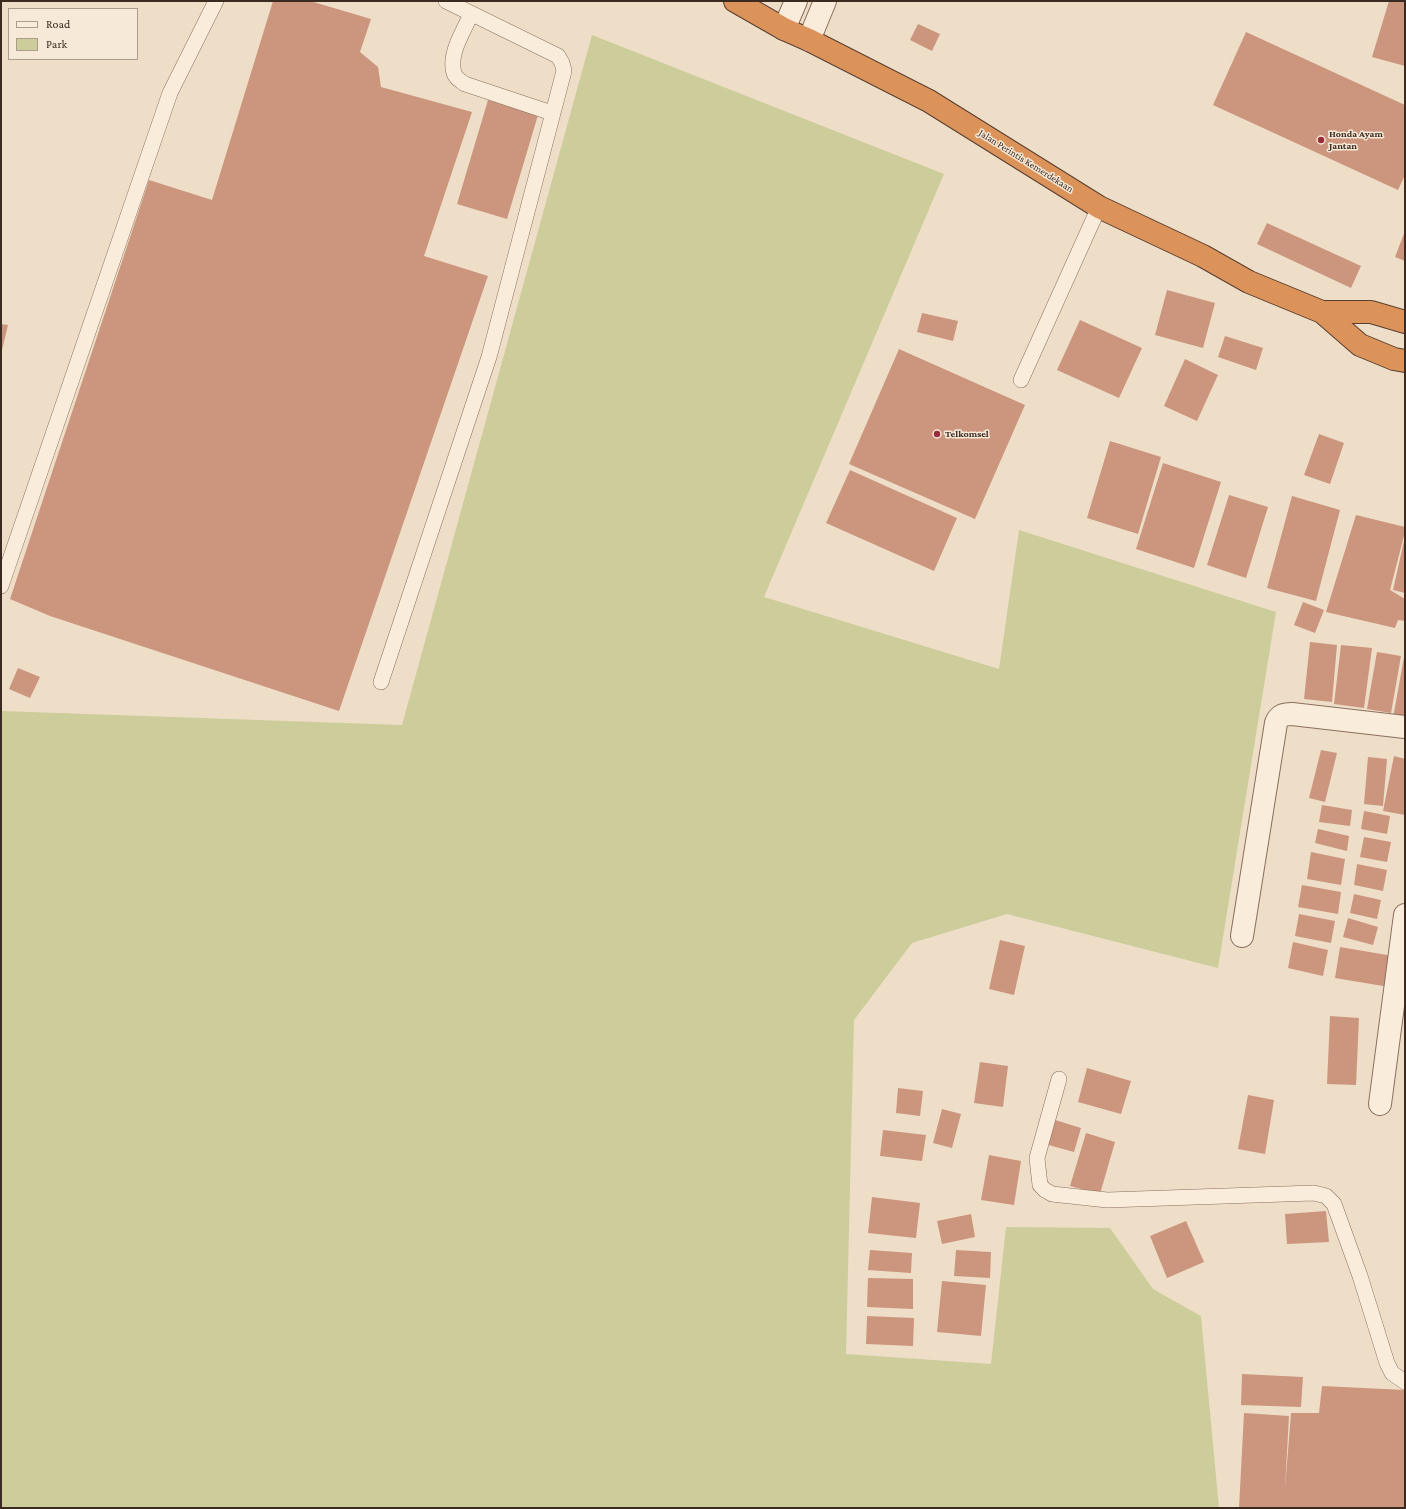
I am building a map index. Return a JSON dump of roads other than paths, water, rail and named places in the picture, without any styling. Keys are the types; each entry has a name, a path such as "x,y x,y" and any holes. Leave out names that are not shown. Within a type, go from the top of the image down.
{"highway":[{"name":"Jalan Perintis Kemerdekaan","path":"735,1 784,29 809,40 929,101 1099,207 1203,256 1249,282 1322,312 1360,345 1394,359 1405,361"},
{"name":"Jalan Perintis Kemerdekaan","path":"1322,312 1371,312 1405,322"}],"street":[{"path":"784,29 796,1"},
{"path":"809,40 825,1"},
{"path":"1242,936 1274,731 1278,718 1283,715 1292,714 1405,727"},
{"path":"1380,1104 1405,915"}],"lane":[{"path":"1,586 170,93 216,1"},
{"path":"381,682 489,357 564,71 558,56 446,1"},
{"path":"471,14 454,54 454,72 457,78 465,84 552,113"},
{"path":"1021,380 1099,207"},
{"path":"1059,1079 1037,1158 1040,1185 1045,1190 1052,1194 1063,1196 1107,1200 1314,1193 1326,1196 1334,1204 1360,1276 1387,1363 1392,1373 1405,1382"}],"place":[{"name":"Honda Ayam Jantan","path":"1321,140"},
{"name":"Telkomsel","path":"937,434"}]}
